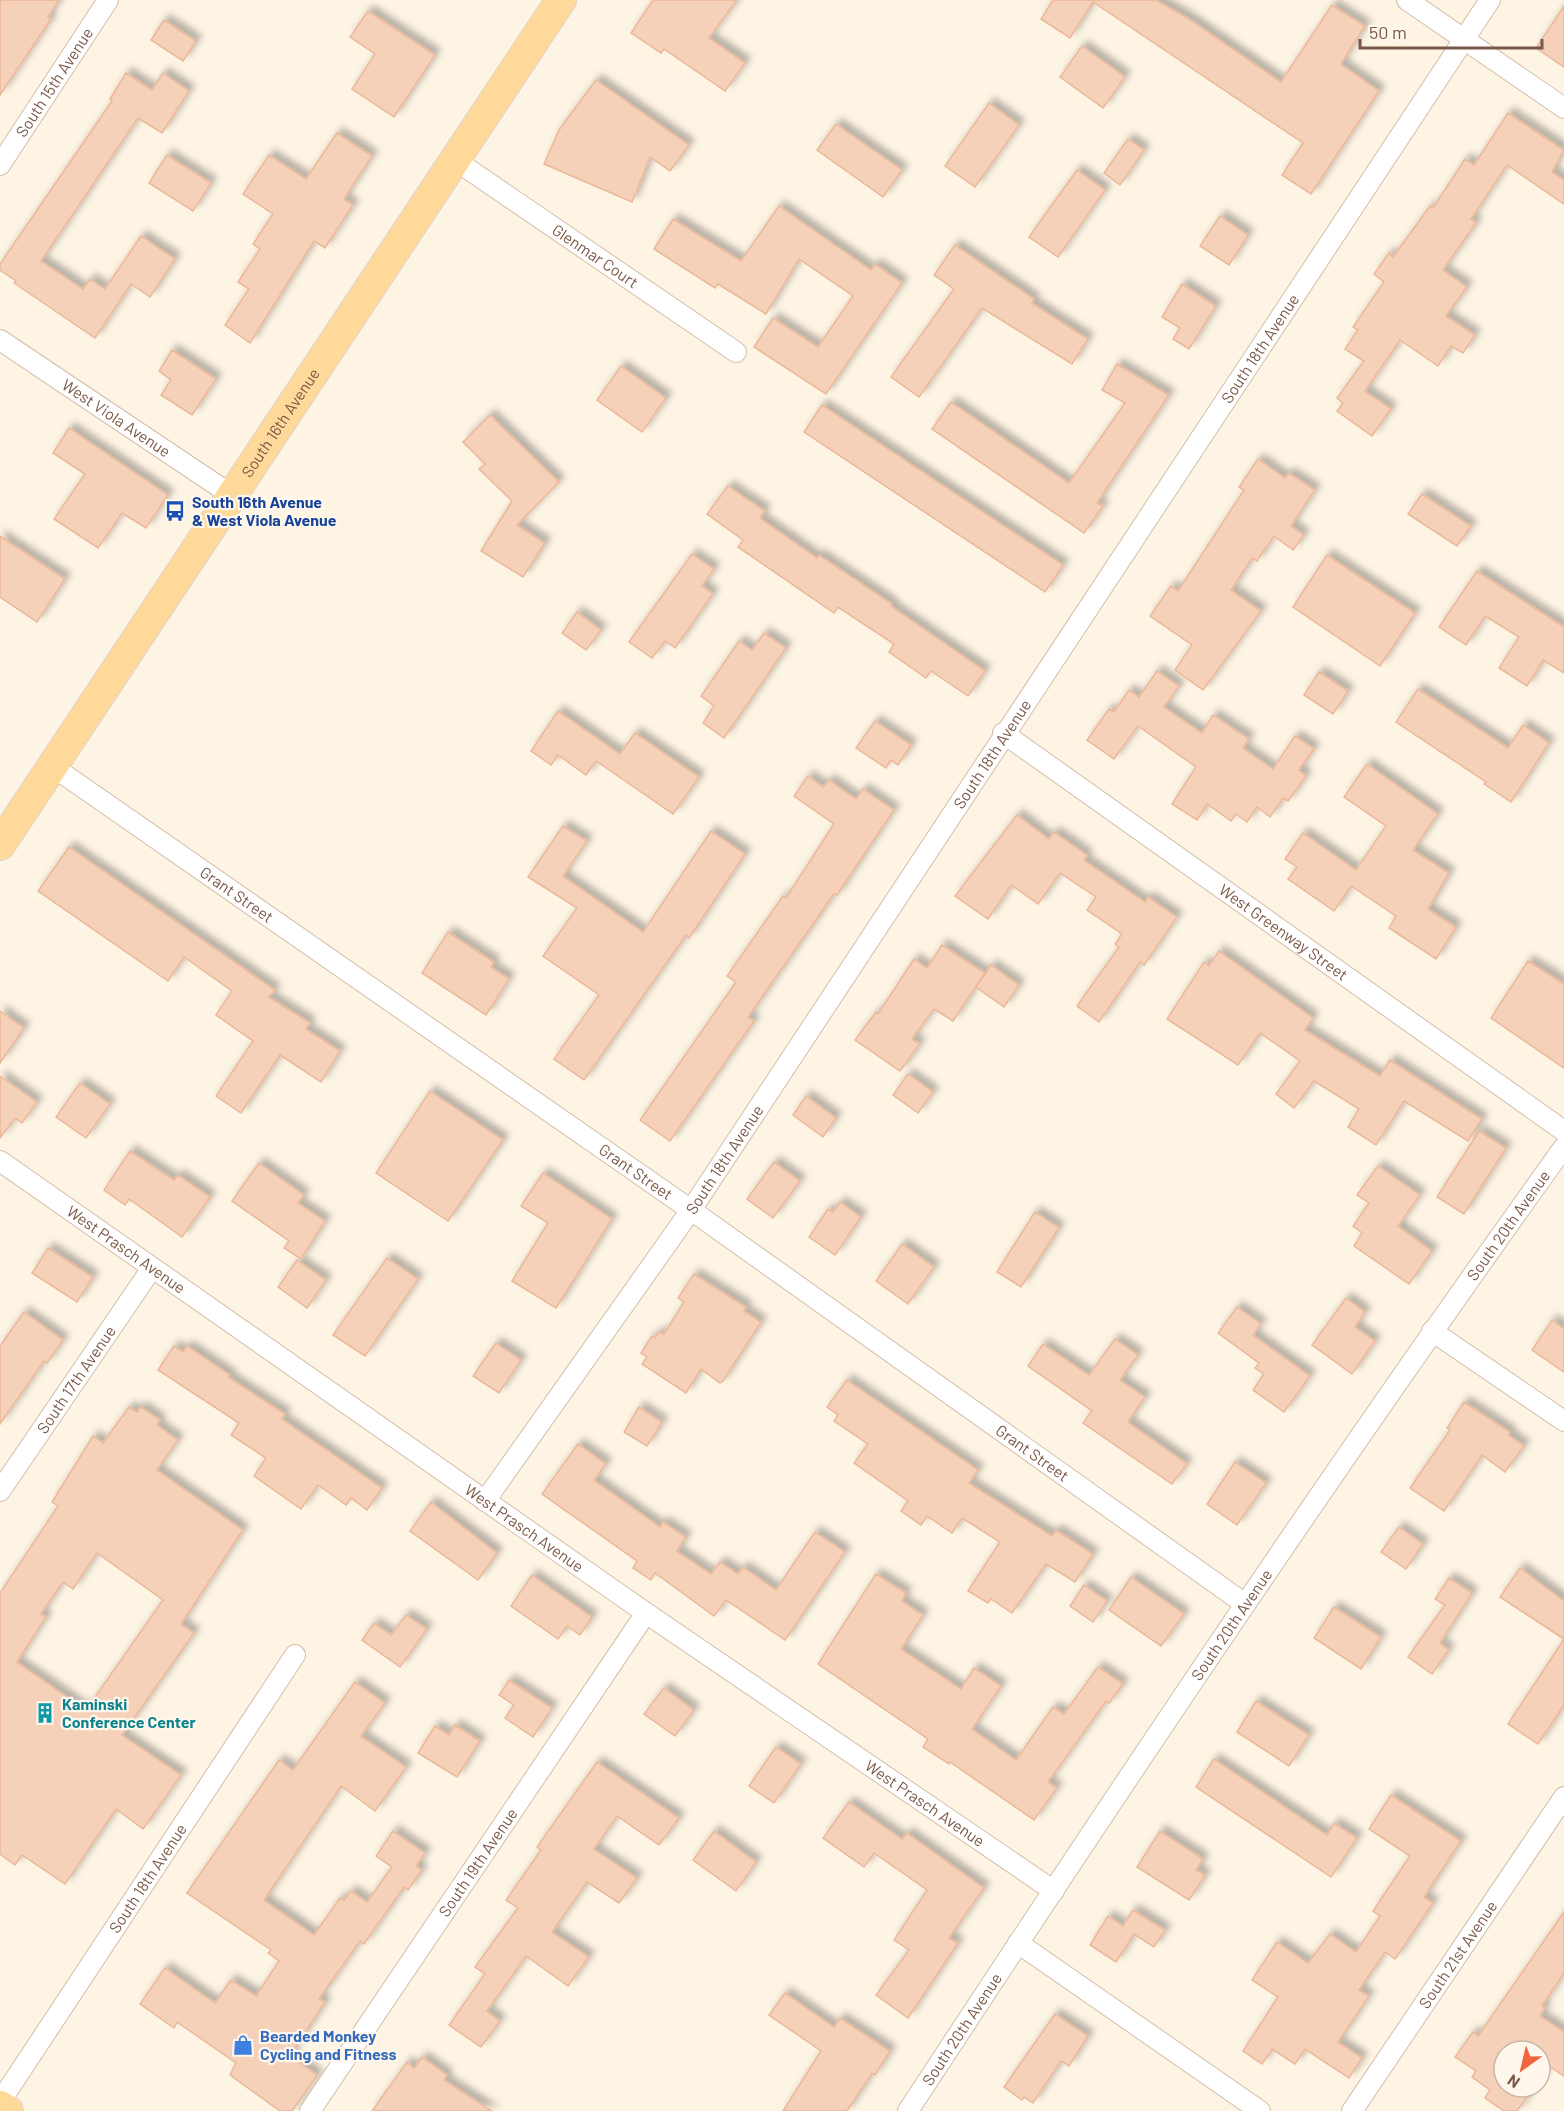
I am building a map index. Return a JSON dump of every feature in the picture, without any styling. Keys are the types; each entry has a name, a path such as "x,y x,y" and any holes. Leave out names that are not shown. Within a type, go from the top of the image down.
{"main road":[{"name":"South 16th Avenue","path":"0,845 561,0"},
{"path":"0,2104 8,2111"}],"street":[{"name":"South 15th Avenue","path":"0,165 108,0"},
{"path":"1407,0 1564,108"},
{"name":"South 18th Avenue","path":"484,1501 691,1210 1003,733 1490,0"},
{"name":"Glenmar Court","path":"455,160 736,352"},
{"name":"West Viola Avenue","path":"0,340 233,496"},
{"name":"West Greenway Street","path":"1003,733 1564,1131"},
{"name":"Grant Street","path":"52,766 691,1210 1245,1604"},
{"name":"South 20th Avenue","path":"908,2111 1245,1604 1432,1331 1564,1147"},
{"name":"West Prasch Avenue","path":"0,1161 484,1501 1054,1891"},
{"name":"South 17th Avenue","path":"0,1491 152,1268"},
{"path":"1432,1331 1564,1421"},
{"name":"South 19th Avenue","path":"310,2111 646,1613"},
{"name":"South 18th Avenue","path":"0,2104 295,1655"},
{"name":"South 21st Avenue","path":"1352,2111 1564,1797"},
{"path":"1018,1943 1260,2111"}],"building":[{"path":"0,0 59,0 48,17 51,19 0,95"},
{"path":"653,0 737,0 709,38 745,63 725,91 664,49 661,53 631,33"},
{"path":"1053,0 1156,0 1186,17 1281,82 1332,5 1365,26 1341,64 1379,91 1311,194 1282,175 1303,143 1093,2 1070,38 1041,19"},
{"path":"1564,6 1564,67 1536,48"},
{"path":"368,11 435,55 394,117 352,89 375,54 350,37"},
{"path":"164,20 196,41 183,61 151,40"},
{"path":"1082,46 1125,77 1103,108 1060,77"},
{"path":"126,73 152,90 163,73 189,91 162,133 138,118 41,261 83,289 90,279 105,289 141,236 175,259 150,297 131,284 95,338 14,283 16,281 0,270 0,264 112,101 110,99"},
{"path":"596,80 689,145 670,171 650,157 632,202 544,164 559,130"},
{"path":"989,103 1019,125 975,187 945,166"},
{"path":"1508,113 1564,150 1552,172 1564,180 1564,204 1507,165 1471,219 1476,223 1443,270 1467,287 1446,316 1475,335 1463,353 1451,346 1438,366 1400,340 1365,391 1391,409 1372,436 1337,411 1343,403 1337,398 1364,361 1345,349 1358,330 1353,327 1384,282 1374,274 1389,253 1393,257 1430,206 1433,208 1465,159 1474,165"},
{"path":"836,124 902,170 883,197 817,150"},
{"path":"337,133 372,156 344,199 353,205 325,248 314,241 250,343 225,325 249,289 238,282 260,249 253,244 273,214 243,194 269,155 306,179"},
{"path":"1128,139 1144,150 1120,185 1104,173"},
{"path":"167,155 211,183 193,211 149,183"},
{"path":"1077,170 1105,190 1058,257 1029,237"},
{"path":"779,206 871,270 875,264 902,283 826,394 754,347 773,318 818,347 853,296 799,259 766,314 718,284 715,288 654,249 673,219 741,261"},
{"path":"1220,216 1248,235 1229,265 1200,246"},
{"path":"955,245 1034,299 1032,303 1088,339 1072,364 982,308 919,397 891,377 954,289 934,275"},
{"path":"1182,284 1216,306 1189,349 1173,339 1180,328 1162,317"},
{"path":"172,350 216,379 192,415 161,395 171,380 159,371"},
{"path":"1117,364 1169,395 1097,503 1103,506 1084,533 932,429 951,402 1069,483 1125,403 1102,390"},
{"path":"621,366 666,398 642,432 597,400"},
{"path":"822,405 1063,565 1045,592 804,432"},
{"path":"490,415 559,482 517,525 545,543 523,577 481,551 512,501 479,469 485,464 463,442"},
{"path":"69,428 168,495 146,528 122,513 98,548 54,519 85,474 53,453"},
{"path":"1258,459 1285,478 1289,473 1315,490 1291,526 1304,535 1293,550 1274,536 1257,561 1252,558 1231,590 1261,611 1203,690 1175,670 1192,645 1150,616 1171,586 1178,591 1244,490 1239,487"},
{"path":"728,486 765,511 760,518 817,558 819,555 892,604 891,606 985,671 968,696 931,671 926,678 889,652 894,644 838,607 834,613 738,547 743,540 707,514"},
{"path":"1422,494 1471,526 1457,546 1408,514"},
{"path":"0,536 65,579 37,622 0,597"},
{"path":"692,554 714,569 702,586 713,594 675,648 665,641 652,658 629,642"},
{"path":"1327,555 1415,613 1380,666 1293,607"},
{"path":"1477,571 1564,627 1564,673 1543,660 1527,686 1499,668 1519,637 1485,616 1466,645 1439,627"},
{"path":"577,612 601,630 586,650 562,633"},
{"path":"764,633 786,648 724,738 703,723 714,706 701,696 739,641 752,650"},
{"path":"1157,671 1179,686 1164,707 1202,733 1213,715 1249,739 1243,748 1273,769 1295,736 1314,749 1299,770 1306,776 1288,801 1283,798 1270,817 1257,807 1247,822 1236,814 1231,821 1207,804 1197,820 1172,804 1196,767 1138,726 1114,759 1087,740 1109,709 1114,712 1129,690 1139,697"},
{"path":"1319,672 1348,691 1333,714 1304,695"},
{"path":"1418,689 1508,748 1523,725 1549,743 1511,802 1484,784 1486,782 1396,722"},
{"path":"558,711 620,754 635,733 699,777 673,814 596,761 586,775 558,755 551,765 531,751"},
{"path":"875,721 911,745 898,765 891,760 886,768 856,748"},
{"path":"1367,764 1438,814 1413,850 1449,873 1428,909 1456,927 1436,959 1389,928 1396,916 1351,886 1334,911 1288,879 1297,867 1285,859 1303,833 1356,870 1386,826 1344,797"},
{"path":"808,776 823,787 829,780 856,799 863,789 894,810 837,895 834,894 748,1017 754,1021 670,1141 640,1120 736,982 727,976 783,896 786,898 834,824 794,796"},
{"path":"1017,815 1049,839 1054,832 1087,855 1084,860 1145,902 1148,897 1177,917 1144,965 1140,962 1099,1022 1077,1006 1119,947 1115,944 1122,934 1087,910 1096,897 1060,873 1038,904 1011,885 988,919 955,896"},
{"path":"563,826 587,841 563,876 643,932 711,831 745,854 689,938 686,935 584,1080 554,1059 599,995 543,956 577,908 528,877"},
{"path":"69,847 275,990 269,997 310,1023 306,1029 340,1051 321,1082 280,1055 241,1113 216,1096 253,1041 216,1015 232,991 184,957 168,981 38,891"},
{"path":"448,932 494,962 491,967 509,979 486,1015 422,973"},
{"path":"942,945 985,973 953,1021 934,1009 912,1039 920,1044 900,1071 855,1040 876,1012 878,1014 914,959 927,968"},
{"path":"1219,951 1313,1018 1305,1030 1380,1076 1390,1060 1482,1119 1468,1141 1404,1101 1376,1145 1348,1127 1359,1109 1314,1081 1294,1108 1276,1094 1300,1061 1260,1033 1238,1065 1167,1019 1204,962 1209,966"},
{"path":"1528,961 1564,984 1564,1068 1491,1018"},
{"path":"991,965 1019,985 1004,1007 976,987"},
{"path":"0,1011 24,1028 0,1063"},
{"path":"908,1074 933,1092 918,1113 893,1095"},
{"path":"0,1076 37,1102 22,1123 15,1118 0,1138"},
{"path":"80,1083 110,1104 86,1138 56,1117"},
{"path":"430,1091 503,1140 448,1221 376,1173"},
{"path":"806,1096 836,1118 823,1137 793,1115"},
{"path":"1479,1131 1506,1148 1464,1214 1437,1197"},
{"path":"130,1151 174,1180 178,1175 210,1197 182,1237 129,1199 125,1205 104,1190"},
{"path":"774,1162 800,1181 773,1218 747,1199"},
{"path":"259,1163 304,1195 298,1203 325,1221 301,1259 284,1248 289,1241 232,1201"},
{"path":"1378,1166 1420,1195 1398,1226 1432,1251 1409,1284 1354,1246 1362,1233 1353,1226 1369,1203 1357,1195"},
{"path":"543,1173 612,1219 556,1308 512,1281 548,1223 521,1206"},
{"path":"840,1202 861,1217 835,1255 809,1237 828,1209 833,1212"},
{"path":"1035,1212 1059,1228 1021,1287 997,1272"},
{"path":"902,1244 934,1267 908,1304 876,1281"},
{"path":"48,1248 93,1277 77,1302 32,1273"},
{"path":"387,1258 418,1279 365,1356 333,1335"},
{"path":"297,1260 326,1280 307,1308 278,1287"},
{"path":"694,1274 746,1307 744,1311 761,1322 723,1381 720,1383 701,1369 686,1393 642,1364 647,1357 641,1353 652,1336 655,1338 659,1332 664,1334 684,1302 678,1298"},
{"path":"1346,1298 1365,1312 1355,1327 1375,1341 1352,1374 1312,1345"},
{"path":"1237,1307 1261,1324 1253,1335 1310,1376 1284,1412 1253,1390 1264,1374 1255,1368 1259,1363 1218,1333"},
{"path":"24,1312 63,1340 47,1363 44,1361 0,1424 0,1346"},
{"path":"1552,1320 1564,1329 1564,1372 1532,1350"},
{"path":"1115,1339 1138,1355 1120,1380 1145,1397 1128,1422 1187,1464 1172,1484 1083,1423 1092,1411 1028,1366 1043,1344 1089,1375"},
{"path":"496,1343 521,1360 499,1393 473,1376"},
{"path":"174,1346 183,1352 187,1346 230,1375 228,1377 285,1414 282,1419 382,1488 367,1510 351,1498 346,1505 318,1485 301,1509 254,1476 266,1458 231,1435 239,1423 158,1370"},
{"path":"847,1380 978,1470 969,1483 1052,1536 1056,1530 1093,1554 1075,1582 1046,1564 1012,1613 991,1599 988,1603 968,1591 1000,1542 962,1518 952,1533 927,1516 921,1525 901,1511 908,1501 854,1463 868,1444 834,1421 838,1415 827,1407"},
{"path":"1464,1402 1510,1432 1509,1435 1524,1446 1505,1472 1482,1455 1444,1511 1410,1488 1450,1430 1447,1428"},
{"path":"129,1407 137,1412 141,1407 160,1420 157,1425 178,1440 157,1470 243,1530 181,1624 194,1633 122,1735 181,1775 143,1829 116,1809 65,1884 22,1855 15,1865 0,1854 0,1593 58,1506 52,1502 93,1436 103,1443","holes":["97,1553 163,1600 86,1710 17,1662 46,1617 41,1614 63,1582 73,1589"]},
{"path":"639,1407 662,1422 647,1446 624,1432"},
{"path":"578,1444 606,1464 594,1480 660,1527 663,1522 686,1537 677,1551 711,1574 720,1562 738,1574 743,1567 776,1590 815,1532 845,1552 785,1640 726,1600 714,1616 655,1573 651,1580 633,1568 637,1561 542,1494"},
{"path":"1235,1462 1266,1483 1237,1525 1207,1504"},
{"path":"431,1502 497,1553 478,1580 410,1531"},
{"path":"1399,1527 1423,1544 1406,1569 1381,1552"},
{"path":"1520,1568 1564,1601 1564,1639 1500,1597"},
{"path":"876,1574 906,1593 902,1601 923,1615 901,1649 961,1689 974,1668 1001,1686 972,1729 1016,1760 1053,1707 1064,1714 1098,1667 1123,1684 1109,1703 1106,1701 1048,1782 1057,1788 1034,1820 950,1762 949,1764 923,1747 928,1739 818,1664"},
{"path":"532,1575 592,1617 580,1635 567,1626 558,1639 511,1606"},
{"path":"1131,1577 1184,1614 1161,1646 1109,1610"},
{"path":"1449,1578 1472,1593 1440,1643 1449,1650 1432,1674 1408,1657 1445,1605 1435,1599"},
{"path":"1084,1585 1107,1601 1093,1622 1070,1606"},
{"path":"1334,1607 1381,1637 1361,1669 1314,1638"},
{"path":"406,1615 427,1629 400,1667 362,1640 374,1623 391,1635"},
{"path":"1564,1639 1564,1705 1538,1744 1508,1724"},
{"path":"509,1680 552,1708 533,1737 505,1718 514,1705 499,1695"},
{"path":"355,1682 385,1703 361,1736 406,1767 375,1811 341,1786 264,1900 314,1935 340,1898 344,1900 351,1891 367,1902 392,1867 376,1856 393,1831 425,1853 416,1866 422,1870 408,1890 404,1887 364,1944 360,1941 319,1999 325,2002 290,2056 317,2075 292,2111 280,2111 230,2075 236,2063 177,2022 174,2028 140,2004 165,1968 215,2003 231,1980 256,1996 279,1961 268,1953 271,1950 187,1893 279,1760 293,1770"},
{"path":"664,1688 694,1710 675,1736 644,1714"},
{"path":"1256,1701 1309,1735 1289,1766 1237,1732"},
{"path":"455,1725 480,1741 457,1777 418,1753 435,1726 449,1735"},
{"path":"776,1747 801,1764 774,1803 749,1786"},
{"path":"1214,1759 1327,1835 1334,1823 1357,1838 1331,1877 1196,1787"},
{"path":"597,1762 679,1818 659,1845 617,1816 594,1849 637,1878 619,1903 587,1882 552,1932 589,1957 568,1986 526,1956 487,2011 500,2021 481,2047 449,2025 485,1974 475,1967 518,1908 506,1900 541,1850 537,1847"},
{"path":"1391,1795 1461,1841 1424,1897 1433,1903 1395,1959 1385,1952 1359,1990 1369,1996 1338,2042 1362,2058 1349,2078 1305,2049 1295,2064 1272,2049 1262,2064 1243,2051 1278,1997 1252,1980 1277,1942 1308,1963 1330,1934 1356,1952 1380,1916 1373,1911 1410,1856 1369,1829"},
{"path":"849,1802 902,1839 907,1833 984,1888 949,1938 958,1943 908,2018 876,1995 909,1950 894,1940 927,1890 874,1853 864,1867 823,1838"},
{"path":"714,1831 756,1862 736,1891 693,1860"},
{"path":"1160,1831 1203,1859 1196,1870 1205,1875 1189,1900 1137,1867"},
{"path":"1133,1910 1165,1930 1154,1947 1134,1934 1116,1962 1090,1945 1108,1916 1123,1926"},
{"path":"1564,1912 1564,1973 1542,2006 1545,2008 1540,2016 1564,2032 1564,2076 1552,2068 1552,2039 1492,2039 1492,2099 1526,2099 1517,2111 1504,2111 1485,2098 1490,2090 1472,2077 1476,2071 1455,2057 1473,2032 1478,2036"},
{"path":"785,1993 834,2027 840,2018 890,2051 875,2075 872,2073 847,2111 783,2111 821,2051 769,2015"},
{"path":"1055,2014 1088,2036 1069,2066 1061,2061 1033,2103 1024,2097 1022,2100 1004,2087"},
{"path":"422,2057 447,2075 444,2080 492,2111 372,2111 407,2062 414,2068"}],"place":[{"name":"South 16th Avenue & West Viola Avenue","path":"175,511"},
{"name":"Kaminski Conference Center","path":"45,1713"},
{"name":"Bearded Monkey Cycling and Fitness","path":"243,2045"}]}
